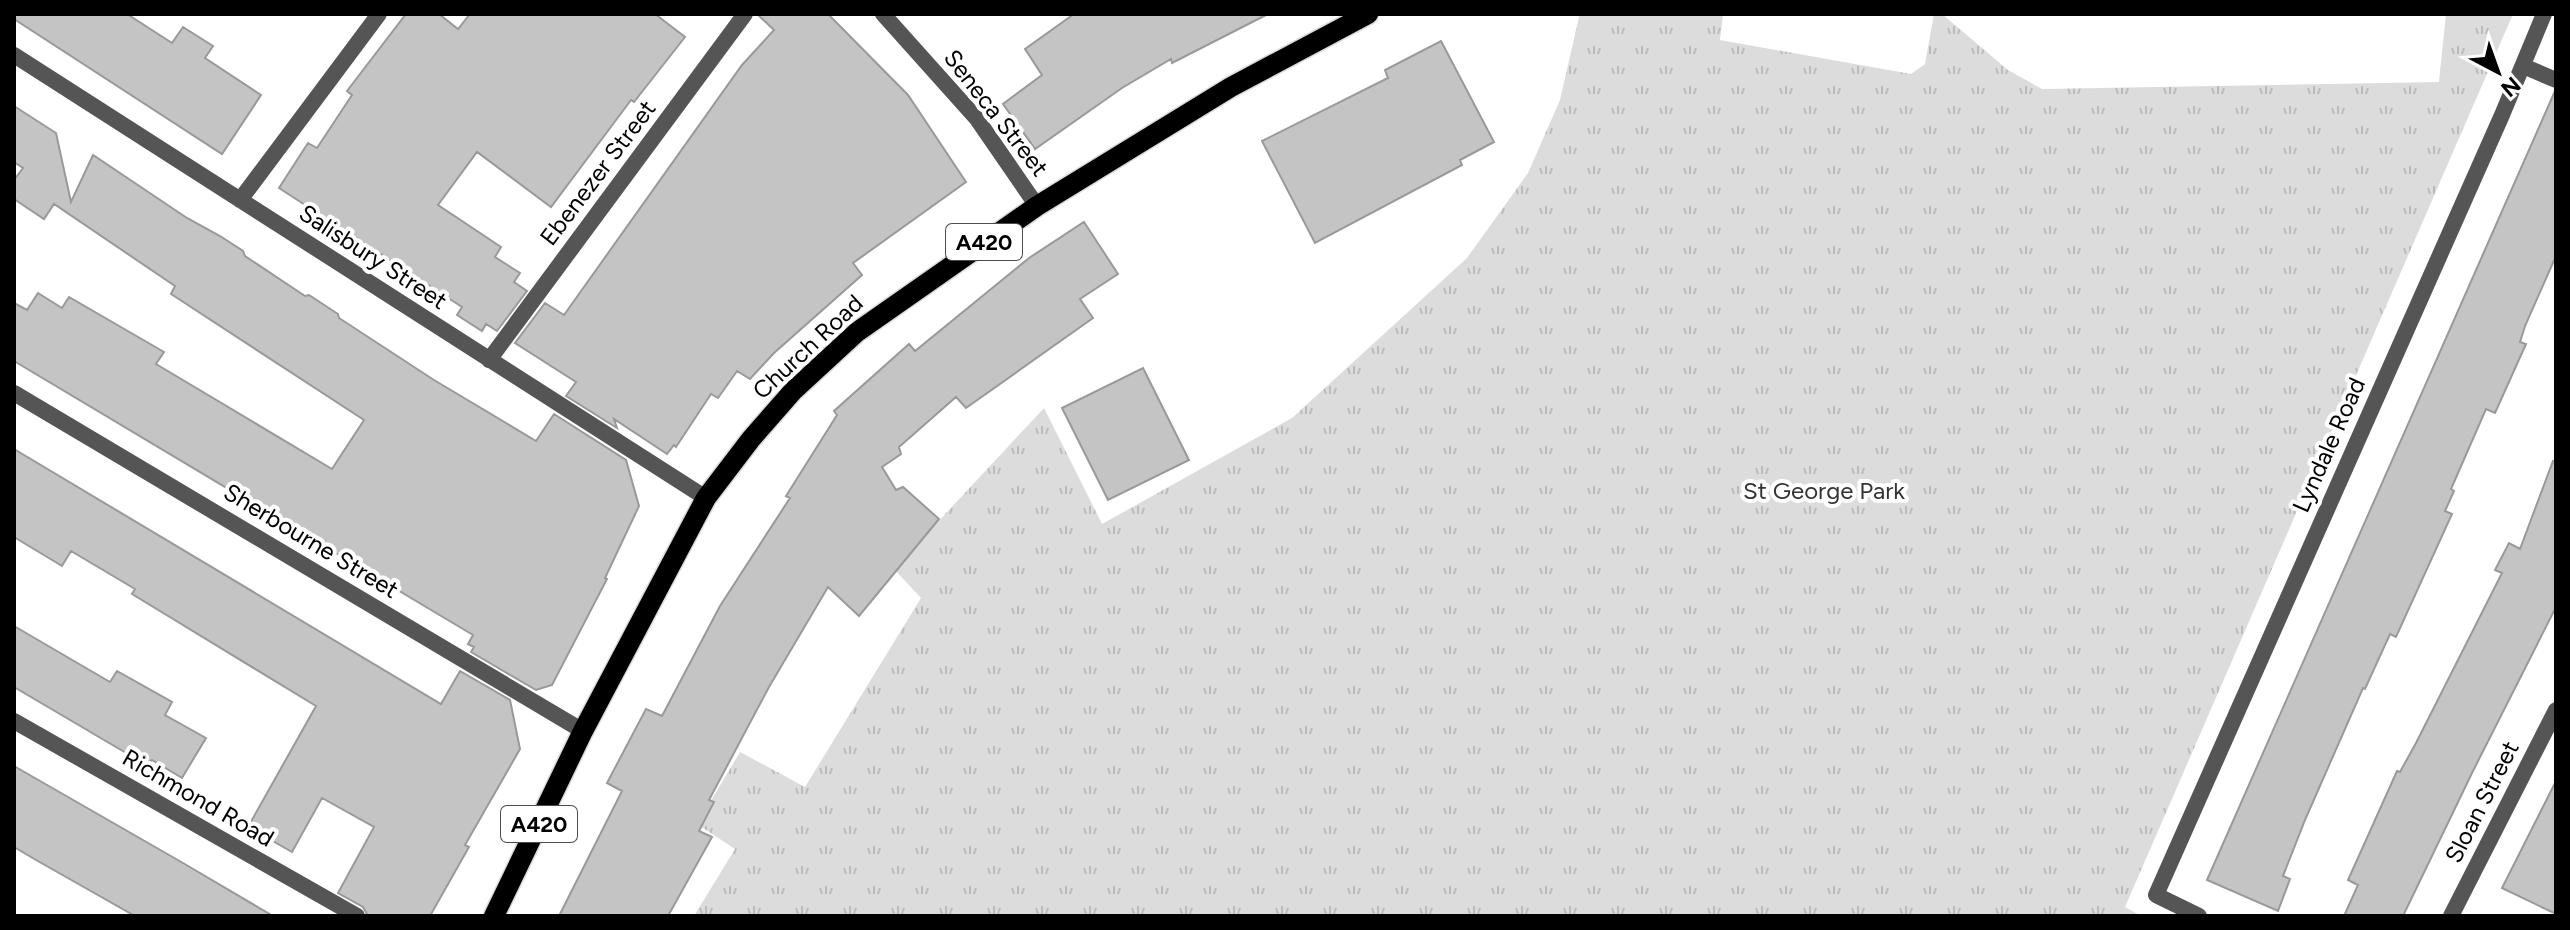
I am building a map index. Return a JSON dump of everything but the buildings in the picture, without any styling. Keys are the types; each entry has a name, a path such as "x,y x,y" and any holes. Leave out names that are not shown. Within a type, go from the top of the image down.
{"main road":[{"name":"Church Road","path":"494,916 583,731 706,498 773,413 857,332 1037,206 1231,87 1368,14"}],"street":[{"path":"240,200 379,14"},
{"name":"Ebenezer Street","path":"489,360 745,14"},
{"name":"Seneca Street","path":"883,14 977,119 1037,206"},
{"name":"Lyndale Road","path":"2199,916 2156,895 2544,14"},
{"name":"Salisbury Street","path":"14,55 706,498"},
{"path":"2523,66 2556,80"},
{"name":"Sherbourne Street","path":"14,393 583,731"},
{"name":"Sloan Street","path":"2451,916 2556,710"},
{"name":"Richmond Road","path":"14,721 357,916"}],"green space":[{"name":"St George Park","path":"1577,14 1723,14 1720,40 1911,74 1925,64 1934,14 1942,14 2008,70 2042,89 2439,82 2446,14 2513,14 2125,907 2141,916 694,916 735,849 697,824 740,752 805,787 921,598 894,569 1044,408 1102,524 1292,418 1467,258 1528,173 1560,100 1579,17"}]}
